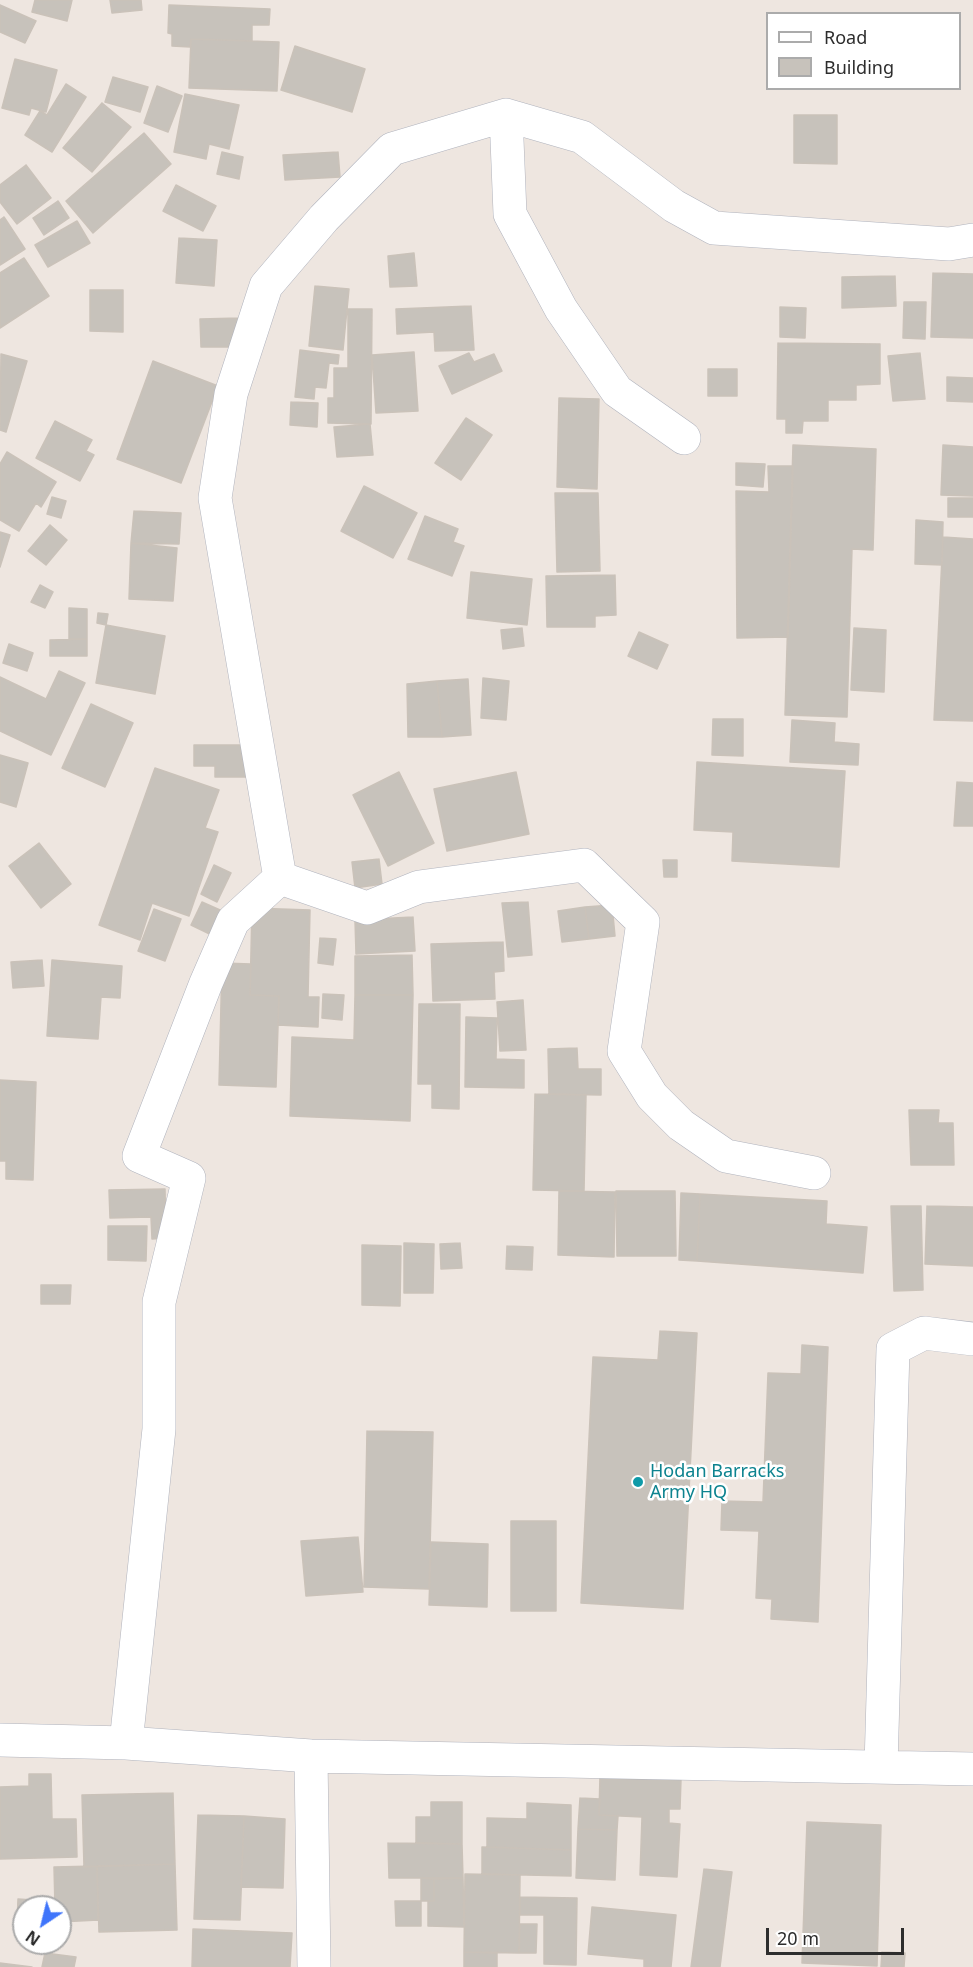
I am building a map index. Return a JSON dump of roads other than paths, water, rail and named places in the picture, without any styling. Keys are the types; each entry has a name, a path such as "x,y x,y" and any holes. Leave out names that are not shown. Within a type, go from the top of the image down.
{"street":[{"path":"280,878 215,498 231,394 266,286 324,218 392,149 506,115 582,137 674,206 714,228 949,244 973,240"},
{"path":"506,115 510,214 561,309 617,391 684,438"},
{"path":"280,878 367,908 419,886 584,865 643,922 624,1051 652,1096 681,1125 726,1156 814,1173"},
{"path":"126,1743 159,1430 159,1302 189,1178 139,1156 206,982 233,921 280,878"},
{"path":"881,1766 893,1349 924,1333 973,1339"},
{"path":"0,1740 126,1743 311,1756 973,1769"},
{"path":"311,1756 314,1967"}],"place":[{"name":"Hodan Barracks Army HQ","path":"638,1482"}]}
